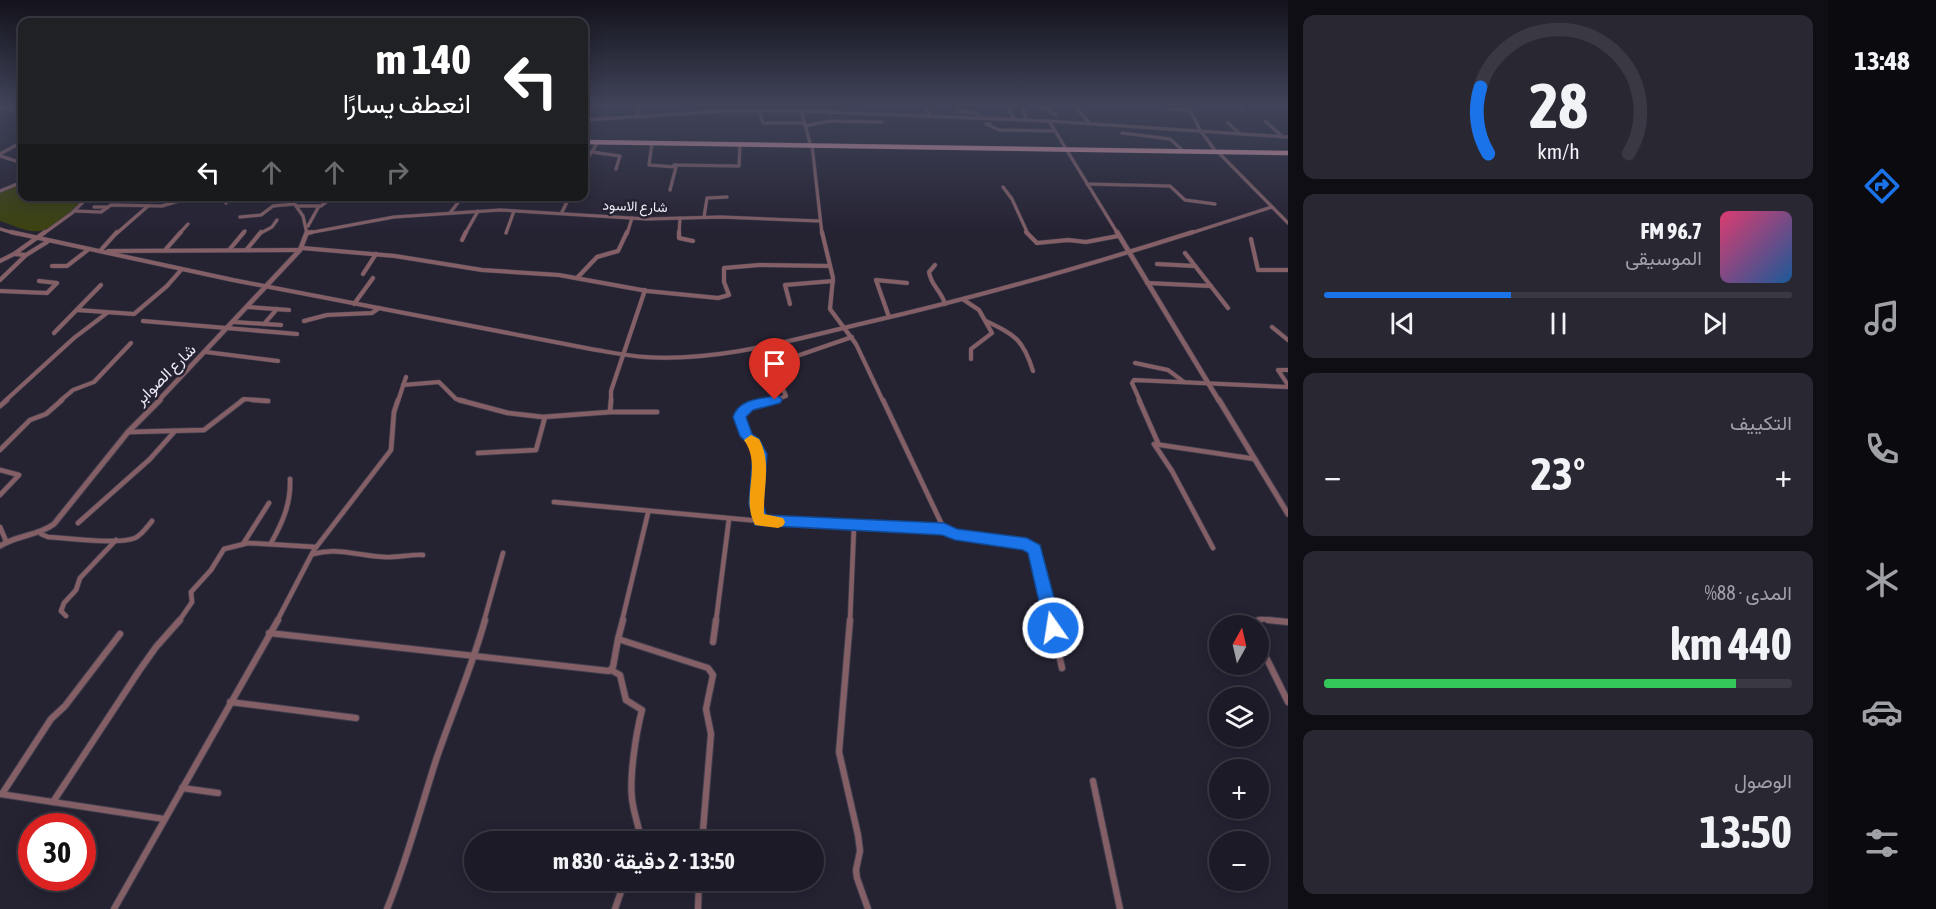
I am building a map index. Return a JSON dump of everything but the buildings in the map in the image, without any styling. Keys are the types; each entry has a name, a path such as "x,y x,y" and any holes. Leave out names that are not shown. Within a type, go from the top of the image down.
{"highway":[{"path":"1028,147 1288,151"},
{"path":"1065,148 1216,150"}],"street":[{"path":"588,158 595,147"},
{"path":"651,147 648,165 676,167 670,190"},
{"path":"674,165 739,165 740,147"},
{"path":"811,147 819,221 833,281 829,307 852,337 944,529"},
{"path":"1214,147 1288,223"},
{"path":"1065,148 1288,514"},
{"path":"592,152 621,156 616,169"},
{"path":"0,155 18,162"},
{"path":"0,191 18,184"},
{"path":"1086,184 1170,186 1184,199 1215,204"},
{"path":"1003,187 1012,201 1021,226 1037,243 1068,240 1086,242 1118,236"},
{"path":"704,218 707,198 727,197"},
{"path":"0,261 37,239 75,211 84,201"},
{"path":"94,207 165,205 179,201"},
{"path":"292,201 308,230"},
{"path":"308,230 319,206 327,201"},
{"path":"450,213 459,201"},
{"path":"562,212 566,201"},
{"path":"100,251 118,231 148,206"},
{"path":"240,217 261,215 273,206 319,206"},
{"path":"75,211 101,212 108,207"},
{"path":"105,251 181,270 354,304 624,354 674,357 734,352 964,300 1129,254 1132,250 1272,207"},
{"path":"462,240 478,211"},
{"name":"شارع الاسود","path":"308,230 384,218 478,211 562,212 632,218 819,221"},
{"path":"506,233 514,211"},
{"path":"577,278 583,269 597,257 620,249 632,218"},
{"path":"680,218 680,238 693,241"},
{"path":"247,249 260,233 277,220"},
{"path":"166,249 188,224"},
{"path":"0,229 47,242 100,251 118,249 342,249 479,270 577,278 645,290 726,297 729,293 724,282 724,268 759,265 830,266"},
{"name":"شارع الصوابر","path":"41,534 60,517 128,432 228,329 301,249 308,230"},
{"path":"230,249 245,231"},
{"path":"1251,239 1258,270 1288,270"},
{"path":"0,280 26,255 47,242"},
{"path":"52,266 66,266 89,248"},
{"path":"1185,253 1228,308"},
{"path":"14,254 26,255"},
{"path":"363,274 376,254"},
{"path":"1157,264 1195,266"},
{"path":"935,265 929,272 932,286 942,292 945,304"},
{"path":"77,310 136,313 181,270"},
{"path":"354,304 373,278"},
{"path":"889,316 876,280 907,283"},
{"path":"0,291 47,292 57,283 39,281"},
{"path":"790,304 786,285 833,281"},
{"path":"1147,283 1211,286"},
{"path":"54,333 101,285"},
{"path":"610,412 611,391 645,290"},
{"path":"964,300 979,310 992,334 971,349 971,359"},
{"path":"248,307 289,310"},
{"path":"304,321 327,315 372,313 379,308"},
{"path":"264,324 277,309"},
{"path":"0,406 74,338 107,313"},
{"path":"143,321 202,324 228,329 297,334"},
{"path":"986,321 1020,338 1026,348 1033,371"},
{"path":"234,322 281,325"},
{"path":"1272,327 1288,340"},
{"path":"760,521 756,504 760,454 754,442 746,436 740,413 752,405 786,396 775,371 789,364 791,358 852,337"},
{"path":"0,450 30,420 46,414 73,390 94,382 131,343"},
{"path":"206,352 278,361"},
{"path":"1135,363 1150,367 1163,367 1178,374 1184,382"},
{"path":"1288,370 1278,370 1288,386"},
{"path":"114,909 316,547 391,450 392,420 406,377"},
{"path":"1158,442 1132,381 1135,379 1288,386"},
{"path":"402,385 439,382 460,400 508,412 545,417 657,411"},
{"path":"128,432 198,431 209,428 244,399 268,401"},
{"path":"478,453 536,450 545,417"},
{"path":"78,523 150,459 175,431"},
{"path":"1158,442 1255,459"},
{"path":"1158,442 1154,444 1156,449 1172,471 1213,548"},
{"path":"0,470 19,475 0,495"},
{"path":"270,543 285,519 283,513 291,498 290,480"},
{"path":"554,502 648,513 729,519 944,529 952,534 1025,544 1034,549 1062,668"},
{"path":"242,545 269,503"},
{"path":"611,670 648,513"},
{"path":"713,642 729,519"},
{"path":"0,546 6,542 41,534 48,537 116,540 138,537 152,521"},
{"path":"0,526 6,542"},
{"path":"854,526 854,566 843,687 843,740 839,752 858,835 860,851 856,870 857,878 868,909"},
{"path":"66,616 61,611 63,603 76,590 80,578 116,540"},
{"path":"53,802 134,683 139,671 160,643 175,628 192,602 191,592 211,570 224,549 248,543 316,547"},
{"path":"311,556 324,550 385,557 407,554 423,555"},
{"path":"387,909 403,870 437,758 473,657 503,553"},
{"path":"1269,620 1288,622"},
{"path":"269,633 473,657 611,670 620,675 626,700 642,710 635,739 632,804 640,831"},
{"path":"120,634 65,706 51,719 1,794 164,819"},
{"path":"618,639 708,668 713,672 706,709 711,734 703,831"},
{"path":"1269,663 1288,702"},
{"path":"230,702 356,718"},
{"path":"1093,781 1120,909"},
{"path":"182,788 218,793"},
{"path":"615,909 621,891"},
{"path":"698,909 699,891"}],"green space":[{"path":"18,186 18,201 84,201 56,225 40,231 28,230 0,221 0,193"}],"slow traffic":[{"path":"751,440 760,454 756,494 757,514 760,521 778,522"}],"route":[{"path":"775,400 749,406 741,411 739,417 746,436 754,442 760,454 756,504 760,521 944,529 949,533 1027,545 1034,550 1053,628"}]}
